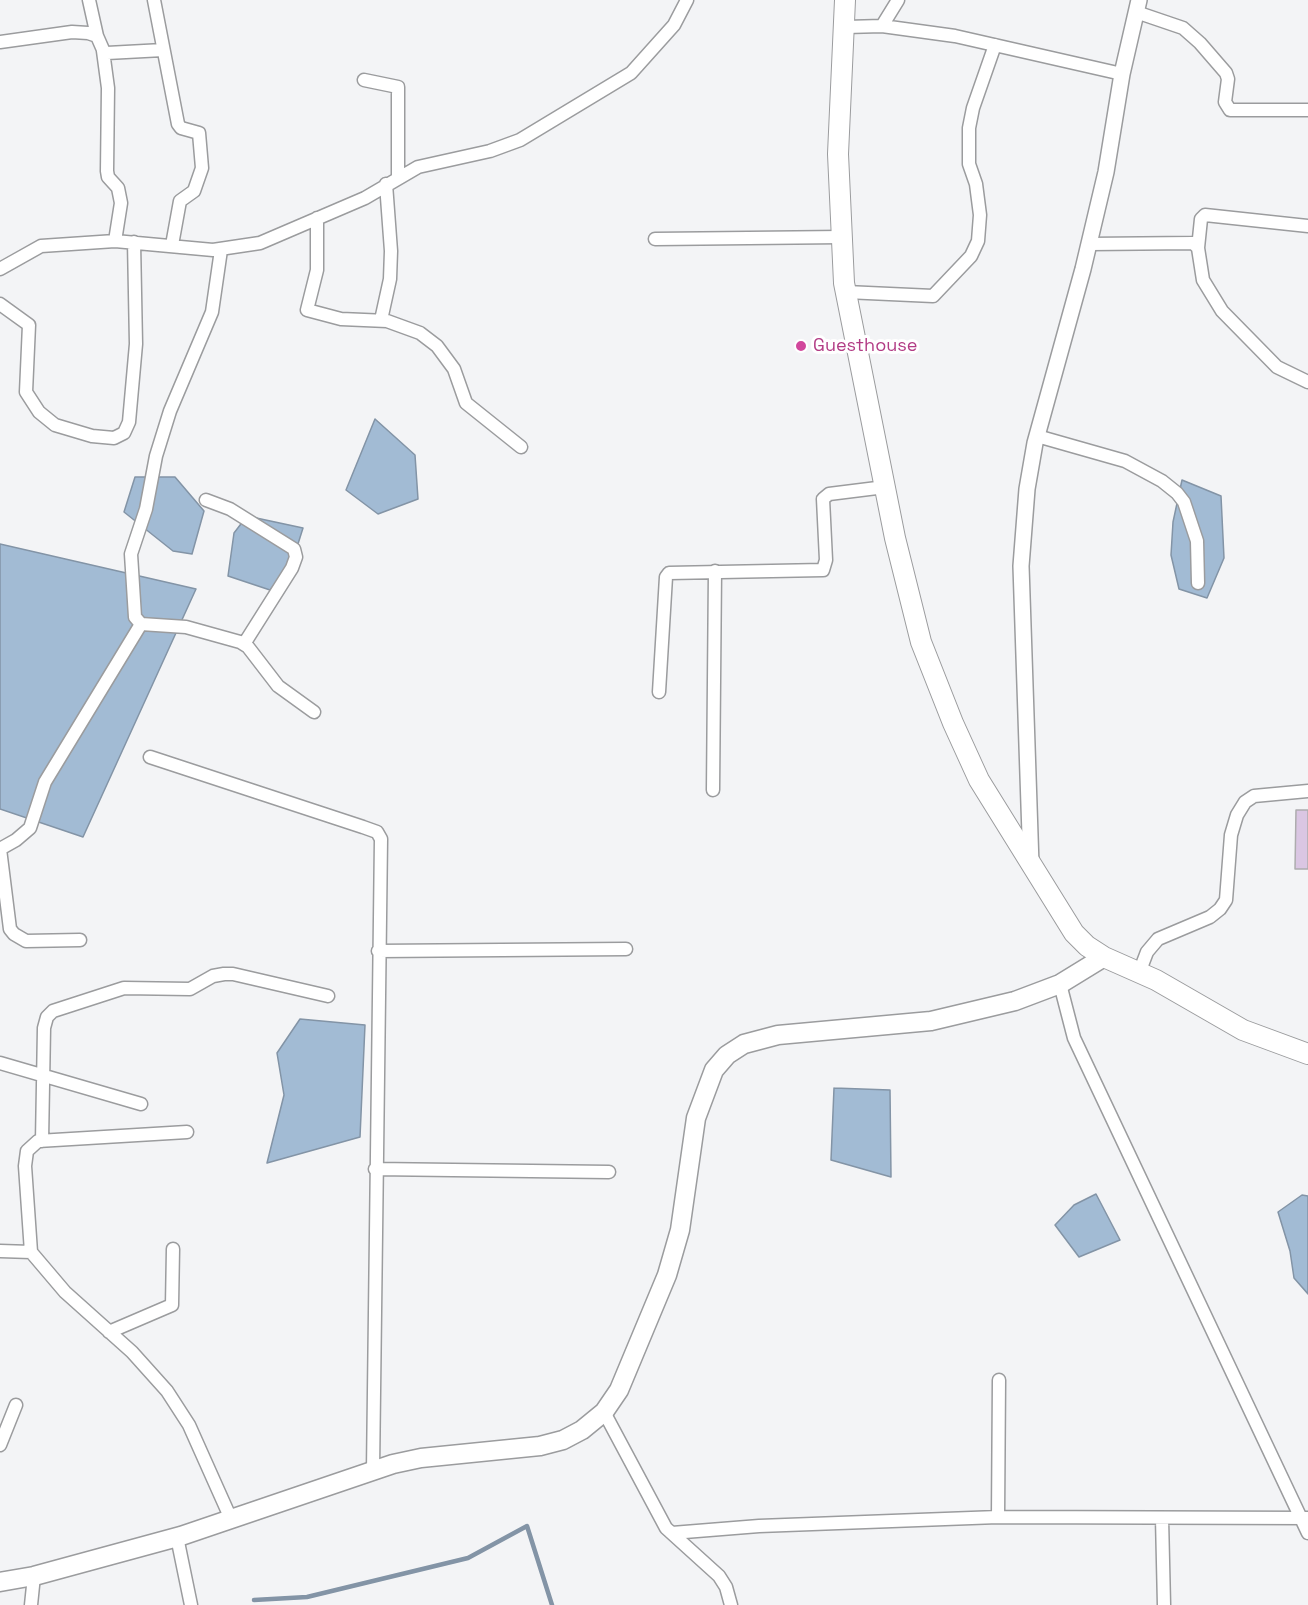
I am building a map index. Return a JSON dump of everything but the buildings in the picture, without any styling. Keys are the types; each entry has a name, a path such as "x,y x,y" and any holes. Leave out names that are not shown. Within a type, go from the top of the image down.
{"main road":[{"path":"845,0 846,27 838,154 846,292 885,487 921,642 936,684 979,780 1074,933 1104,957 1140,973 1243,1030 1308,1054"},
{"path":"0,1582 34,1576 177,1537 373,1470 420,1458 540,1446 563,1440 604,1412 620,1390 667,1275 680,1230 696,1118 714,1070 727,1055 744,1044 778,1035 931,1021 1015,1001 1060,984 1104,957"}],"street":[{"path":"89,0 97,36 103,51 108,88 107,171 108,177 118,188 121,203 115,241"},
{"path":"154,0 178,124 181,128 199,133 202,168 195,191 180,201 172,246"},
{"path":"0,269 41,246 115,241 221,250 260,243 366,198 398,176 429,164 490,151 533,133 631,73 674,25 687,0"},
{"path":"882,26 898,0"},
{"path":"1031,865 1021,566 1027,489 1037,436 1106,172 1122,74 1138,6 1183,28 1200,43 1226,73 1225,102 1230,110 1308,110"},
{"path":"846,27 882,26 955,36 1122,74"},
{"path":"0,42 72,32 97,36"},
{"path":"846,292 933,296 970,256 978,241 980,215 976,184 969,164 969,128 973,108 995,45"},
{"path":"103,51 107,53 163,50"},
{"path":"363,80 398,87 398,176"},
{"path":"381,320 390,279 391,260 386,184"},
{"path":"1308,226 1206,215 1201,219 1198,248 1203,280 1222,311 1277,367 1308,382"},
{"path":"317,218 317,270 307,310 341,319 381,320 420,333 437,346 454,369 466,402 521,447"},
{"path":"655,238 842,237"},
{"path":"0,304 28,325 26,392 39,412 55,425 92,436 114,438 124,433 129,422 136,344 134,242"},
{"path":"1089,244 1194,243 1198,248"},
{"path":"221,250 212,312 170,411 156,456 146,509 131,554 135,617 141,624 186,627 244,644 278,687 314,712"},
{"path":"1037,436 1125,461 1162,481 1177,493 1184,502 1197,541 1198,583"},
{"path":"659,693 666,577 675,571 823,570 826,560 823,499 829,494 885,487"},
{"path":"206,500 236,512 294,549 296,557 292,568 244,644"},
{"path":"712,790 716,572"},
{"path":"80,940 26,940 14,934 10,929 0,849 16,840 30,828 45,782 141,624"},
{"path":"150,757 377,832 381,839 375,1169 373,1470"},
{"path":"1140,973 1147,952 1158,939 1210,917 1226,900 1231,835 1237,815 1245,802 1254,796 1308,791"},
{"path":"378,951 626,949"},
{"path":"42,1141 45,1076 44,1028 47,1017 53,1011 124,988 182,991 213,976 233,974 328,996"},
{"path":"1060,984 1074,1038 1305,1518 1308,1533"},
{"path":"0,1063 141,1104"},
{"path":"187,1132 38,1142 27,1151 25,1166 31,1252 65,1292 151,1372 189,1425 231,1519"},
{"path":"375,1169 609,1172"},
{"path":"109,1332 172,1305 173,1249"},
{"path":"0,1251 31,1252"},
{"path":"998,1517 999,1380"},
{"path":"0,1445 16,1405"},
{"path":"604,1412 654,1509 672,1533 719,1576 726,1587 731,1605"},
{"path":"672,1533 759,1526 998,1517 1305,1518"},
{"path":"1162,1518 1164,1605"},
{"path":"177,1537 191,1605"},
{"path":"31,1605 34,1576"}],"water":[{"path":"375,419 415,455 418,499 378,514 346,490"},
{"path":"135,477 175,477 204,511 192,554 173,551 124,512"},
{"path":"1182,480 1221,496 1224,558 1207,598 1179,589 1171,555 1173,522"},
{"path":"247,516 303,528 292,563 270,590 228,576 234,533"},
{"path":"0,544 196,589 83,837 0,809"},
{"path":"300,1019 365,1025 360,1137 267,1163 284,1095 277,1053"},
{"path":"834,1088 890,1090 891,1177 831,1160"},
{"path":"1096,1194 1120,1240 1079,1257 1055,1225 1074,1205"},
{"path":"1302,1195 1308,1196 1308,1294 1294,1278 1290,1251 1278,1212"}],"waterway":[{"path":"254,1600 307,1597 468,1558 527,1526 552,1605"}],"place":[{"name":"Guesthouse","path":"801,346"}]}
